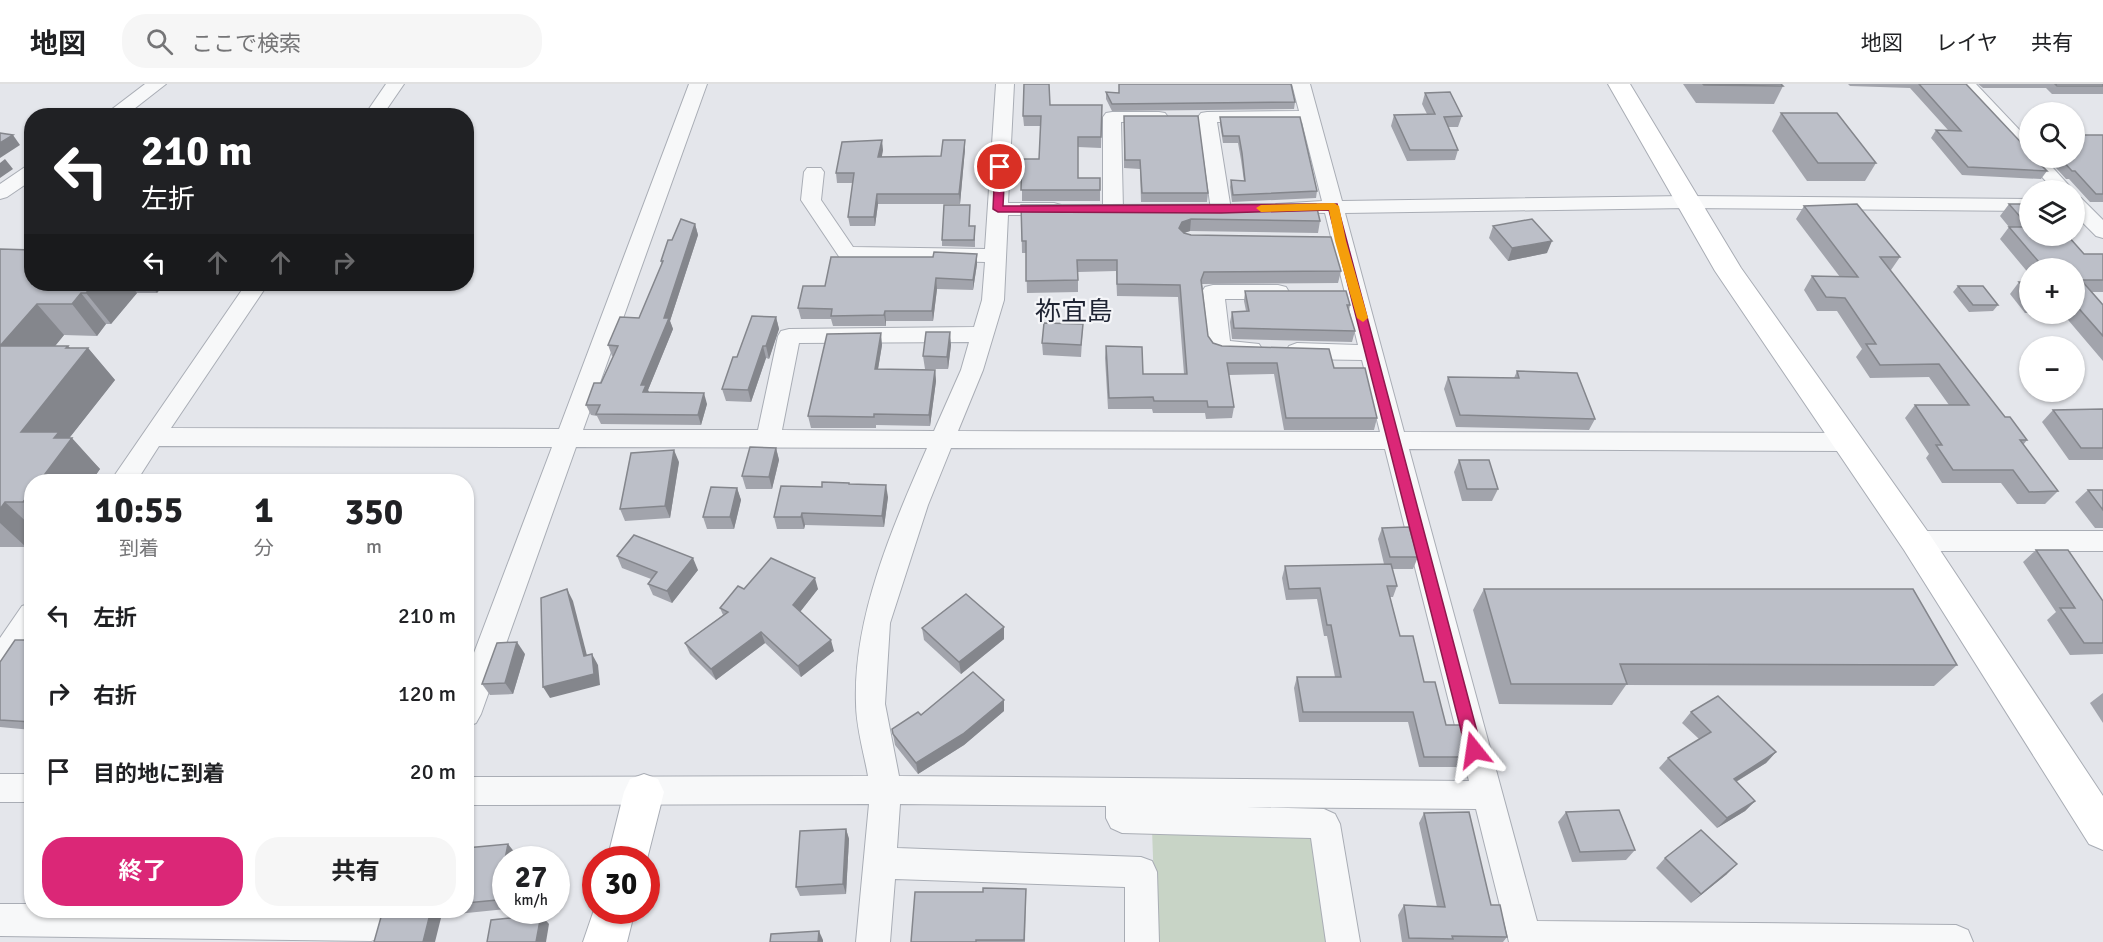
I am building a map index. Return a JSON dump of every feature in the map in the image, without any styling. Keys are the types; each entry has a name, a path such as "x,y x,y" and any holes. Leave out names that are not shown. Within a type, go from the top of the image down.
{"street":[{"path":"123,108 157,84"},
{"path":"378,108 395,84"},
{"path":"474,692 698,84"},
{"path":"873,942 886,790 870,705 876,622 915,505 972,370 993,300 1005,84"},
{"path":"1301,84 1486,795 1526,940 1956,942"},
{"path":"1619,84 1729,271 1916,541 2103,831"},
{"path":"1966,84 2019,141"},
{"path":"1113,210 1112,117 1310,116"},
{"path":"1208,117 1221,210"},
{"path":"2043,168 2054,180"},
{"path":"814,172 811,200 847,254 996,256"},
{"path":"0,193 24,176"},
{"path":"1266,208 1687,202 2019,205"},
{"path":"2085,203 2103,206"},
{"path":"998,209 1134,210"},
{"path":"1200,210 1244,209"},
{"path":"2085,213 2103,232"},
{"path":"1317,241 1341,241"},
{"path":"127,474 252,291"},
{"path":"1297,292 1213,292 1220,348 1371,353"},
{"path":"1333,292 1356,292"},
{"path":"768,439 789,336 983,334"},
{"path":"152,437 1846,442"},
{"path":"1916,541 2103,541"},
{"path":"0,660 24,630"},
{"path":"0,788 24,788"},
{"path":"474,791 886,790 1486,795"},
{"path":"1122,791 1122,818 1324,824 1343,942"},
{"path":"630,846 644,792"},
{"path":"879,862 1141,872 1142,942"},
{"path":"0,920 370,926"},
{"path":"605,942 610,924"}],"green space":[{"path":"1152,829 1314,831 1331,942 1156,942"}],"building":[{"path":"1024,84 1049,84 1050,105 1102,105 1101,137 1078,137 1078,178 1100,178 1100,190 1021,190 1022,159 1039,159 1041,116 1023,116"},
{"path":"1119,84 1291,84 1295,102 1112,104 1106,92 1119,93"},
{"path":"1781,84 1783,86 1704,85"},
{"path":"1919,84 1966,84 2019,140 2019,168 2044,168 2047,171 1968,167 1936,130 1961,131"},
{"path":"2055,84 2103,84 2103,86 2057,86"},
{"path":"1450,92 1462,116 1444,117 1458,150 1410,150 1394,115 1435,114 1425,93"},
{"path":"1781,113 1837,113 1876,163 1818,163"},
{"path":"1124,116 1198,116 1208,193 1142,193 1140,160 1125,160"},
{"path":"1220,117 1300,117 1317,191 1233,195 1231,180 1245,181 1242,153 1239,136 1223,136"},
{"path":"0,133 13,135 0,143"},
{"path":"2085,135 2103,135 2103,194 2096,194 2085,180 2069,168 2085,168"},
{"path":"882,140 878,157 941,156 943,140 965,140 959,194 877,194 874,217 848,217 854,173 836,173 842,142"},
{"path":"1316,204 1320,221 1191,219 1182,222 1179,228 1191,235 1331,237 1341,271 1204,272 1201,280 1208,336 1213,343 1222,346 1329,349 1334,368 1365,368 1377,418 1286,418 1277,363 1227,363 1234,407 1208,407 1207,401 1154,401 1153,397 1109,398 1106,346 1142,347 1143,374 1187,374 1180,285 1117,284 1117,260 1077,260 1078,280 1026,281 1026,241 1022,241 1021,205"},
{"path":"1857,204 1900,257 1880,257 2005,417 2010,417 2027,440 2020,440 2058,491 2029,492 2013,470 1953,470 1936,445 1942,445 1915,405 1969,405 1939,364 1880,365 1866,344 1876,344 1845,298 1826,297 1812,276 1858,277 1804,206"},
{"path":"2009,204 2019,204 2019,216"},
{"path":"944,205 970,205 969,226 975,226 974,240 942,240"},
{"path":"681,219 695,224 664,318 669,318 641,385 646,385 643,392 704,393 698,415 596,414 600,405 586,405 594,383 601,383 618,346 608,345 620,317 639,318 663,261 661,261 668,240 672,240"},
{"path":"1532,219 1552,241 1512,248 1493,226"},
{"path":"2009,227 2019,227 2019,239"},
{"path":"2025,246 2077,246 2084,254 2103,254 2103,280 2085,280 2085,258 2035,258"},
{"path":"0,249 24,250 24,291 88,291 81,293 72,304 37,304 0,346"},
{"path":"934,252 977,254 973,280 936,278 932,311 885,311 884,315 831,316 832,309 798,308 803,286 825,286 831,257 933,257"},
{"path":"2085,285 2103,305 2103,336 2085,316"},
{"path":"1958,286 1983,286 1998,305 1973,305"},
{"path":"1245,291 1346,291 1350,305 1347,305 1355,331 1234,328 1232,312 1249,311"},
{"path":"752,316 776,317 748,390 722,389 733,357 737,357"},
{"path":"1044,323 1083,324 1081,345 1042,343"},
{"path":"926,332 950,332 947,357 923,356"},
{"path":"881,333 875,369 935,370 929,415 808,416 827,334"},
{"path":"0,346 88,348 21,432 59,432 54,438 72,438 45,474 24,474 23,502 5,502 0,509"},
{"path":"1517,371 1577,373 1595,419 1460,415 1448,377 1519,378"},
{"path":"2103,409 2103,448 2081,448 2053,410"},
{"path":"750,447 776,448 769,477 742,476"},
{"path":"674,450 665,506 620,509 631,453"},
{"path":"1459,460 1489,460 1498,489 1467,489"},
{"path":"822,482 886,485 882,516 802,513 801,517 774,517 781,486 822,487"},
{"path":"711,487 737,488 730,517 703,517"},
{"path":"2088,490 2103,490 2103,510"},
{"path":"1409,527 1418,557 1390,557 1382,528"},
{"path":"634,535 693,558 667,591 648,584 657,572 617,556"},
{"path":"2036,550 2068,550 2103,601 2103,643 2084,643 2060,608 2075,608"},
{"path":"771,558 815,578 793,605 831,640 798,666 761,632 711,669 685,643 728,612 720,608 738,586 744,589"},
{"path":"1391,564 1397,586 1387,586 1400,636 1413,636 1424,682 1435,682 1446,725 1461,725 1469,757 1424,757 1413,712 1303,712 1297,677 1341,677 1331,625 1327,625 1320,588 1289,589 1285,566"},
{"path":"567,589 584,656 592,654 594,674 543,687 541,598"},
{"path":"1484,589 1913,589 1957,665 1620,664 1627,684 1511,684"},
{"path":"966,594 1004,627 959,662 922,628"},
{"path":"15,640 24,640 24,722 0,720 0,662"},
{"path":"517,642 505,683 482,684 497,643"},
{"path":"973,672 1004,700 963,734 916,763 893,734 892,729 918,712 921,715"},
{"path":"1718,696 1776,752 1734,779 1755,801 1727,818 1668,758 1711,732 1691,712"},
{"path":"1619,810 1635,850 1580,852 1566,812"},
{"path":"1469,812 1491,905 1500,905 1507,937 1409,938 1404,905 1445,907 1424,813"},
{"path":"846,829 843,884 796,887 800,831"},
{"path":"1701,830 1737,864 1701,894 1665,858"},
{"path":"508,844 508,846 492,846 492,900 474,902 474,847"},
{"path":"983,888 1026,889 1024,940 911,942 915,892 983,892"},
{"path":"381,918 429,918 423,942 374,942"},
{"path":"491,920 492,924 539,924 536,942 487,942"},
{"path":"819,931 818,942 770,942 771,934"}],"slow traffic":[{"path":"1261,208 1334,206 1341,241 1363,318"}],"district":[{"name":"祢宜島","path":"1074,312"}],"route":[{"path":"1000,167 998,209 1221,210 1334,206 1341,241 1474,750"}]}
